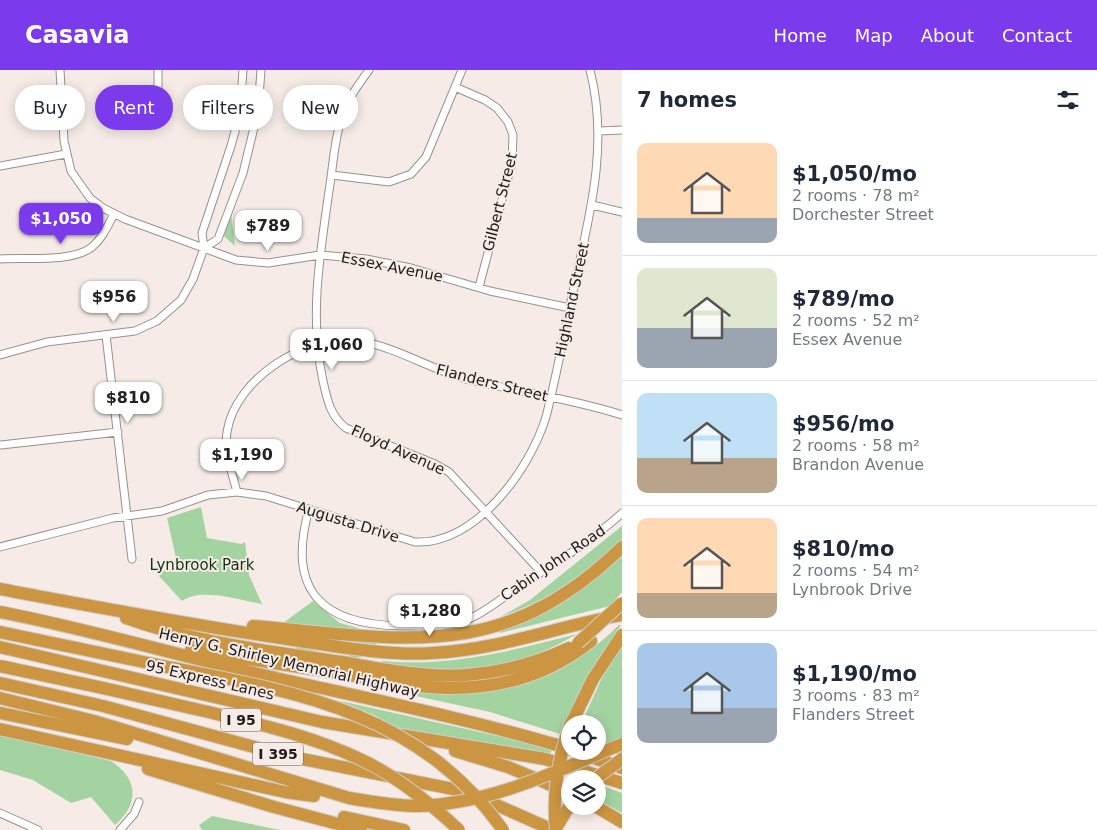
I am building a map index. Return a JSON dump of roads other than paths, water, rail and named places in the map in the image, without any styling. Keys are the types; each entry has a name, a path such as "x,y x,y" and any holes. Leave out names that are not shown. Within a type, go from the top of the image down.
{"highway":[{"path":"148,616 394,638 434,638 461,635 509,622 540,609 586,579 622,547"},
{"path":"0,589 294,640 425,654 490,646 622,614"},
{"path":"95,607 154,628 194,638 430,675 466,675 516,667 554,655 578,643 622,604"},
{"path":"98,633 401,684 454,689 499,684 529,676 560,662 591,641 622,604"},
{"name":"Henry G. Shirley Memorial Highway","path":"0,612 98,633 182,656 457,719 561,748"},
{"name":"I 95","path":"0,632 304,696 369,720 416,746 445,768 484,807 503,830"},
{"path":"575,715 593,679 622,635"},
{"name":"95 Express Lanes","path":"0,647 322,722 414,739"},
{"name":"I 95","path":"0,666 192,708 288,732 322,743 364,761 393,778 426,801 458,830"},
{"name":"I 395","path":"0,684 103,706 287,756 453,789 474,795 555,830"},
{"path":"0,698 94,721 349,798"},
{"path":"0,713 210,757"},
{"path":"0,729 286,792 418,806 467,800 518,786 622,744"},
{"path":"414,739 545,759 622,783"},
{"path":"414,739 508,767 561,789"},
{"path":"60,742 274,807 361,830"},
{"path":"555,830 554,803 557,773 561,759"},
{"path":"600,760 622,768"},
{"path":"606,771 622,760"},
{"path":"236,794 404,830"},
{"path":"606,813 622,822"},
{"path":"555,830 564,815"}],"street":[{"name":"Essex Avenue","path":"60,70 66,154 72,171 83,190 99,205 114,214 229,258 250,262 280,262 320,255 388,263 570,308"},
{"path":"158,70 158,85"},
{"path":"0,355 47,342 106,335 142,328 170,311 189,288 204,248 202,233 232,146 240,113 243,70"},
{"path":"204,248 218,238 249,153 258,110 261,70"},
{"name":"Floyd Avenue","path":"369,70 351,96 342,118 320,255 316,300 317,344 329,406 342,425 444,468 455,477 541,572"},
{"path":"332,175 389,182 411,174 426,157 462,70"},
{"name":"Highland Street","path":"485,510 509,487 527,462 543,428 551,398 592,205 598,163 599,131 596,100 590,70"},
{"name":"Gilbert Street","path":"455,87 485,100 497,108 508,122 513,135 512,162 479,287"},
{"path":"599,131 622,130"},
{"path":"0,166 66,154"},
{"path":"592,205 622,212"},
{"path":"0,259 77,255 90,248 100,239 114,214"},
{"path":"106,335 132,559"},
{"name":"Flanders Street","path":"236,492 227,440 229,425 235,409 251,387 272,367 294,353 334,340 362,342 459,377 622,415"},
{"path":"1,445 118,432"},
{"name":"Augusta Drive","path":"0,547 127,516 162,511 208,495 236,492 257,493 408,540 422,542 440,540 454,534 485,510"},
{"name":"Cabin John Road","path":"309,509 301,554 305,574 322,603 334,613 350,620 399,626 424,626 461,622 474,616 591,540 622,513"},
{"path":"120,830 134,814 139,802"},
{"path":"0,812 38,830"}],"park label":[{"name":"Lynbrook Park","path":"202,565"}]}
